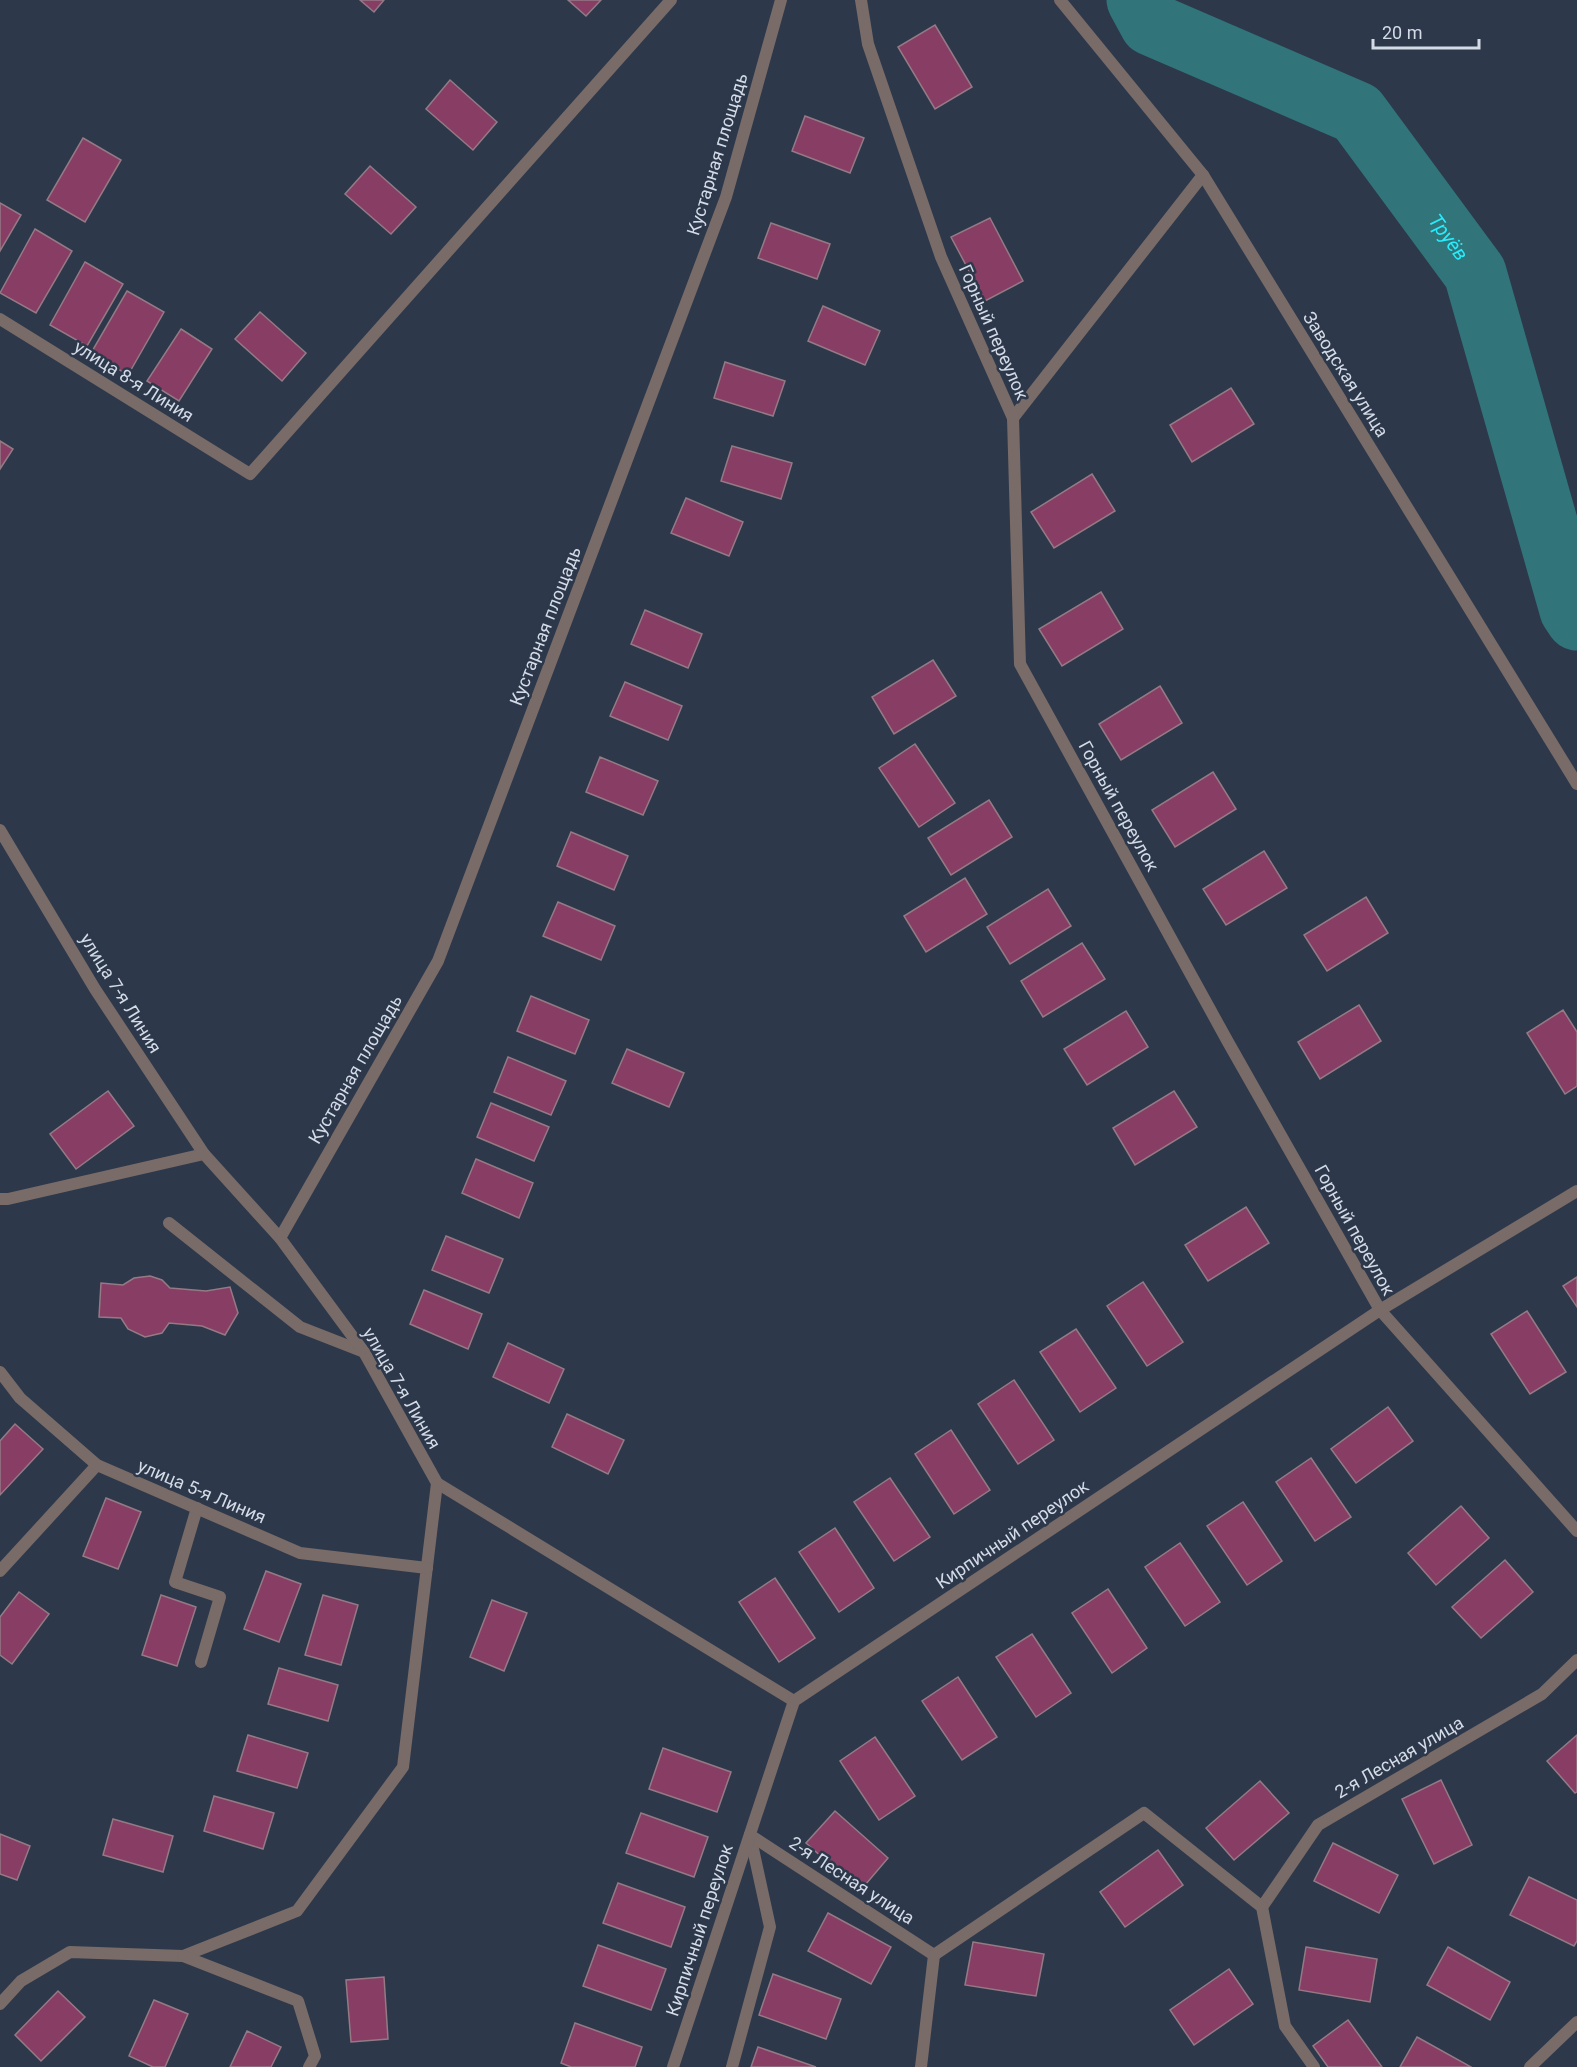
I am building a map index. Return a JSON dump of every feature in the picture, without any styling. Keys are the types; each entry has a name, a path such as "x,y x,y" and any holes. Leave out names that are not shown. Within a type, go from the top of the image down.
{"street":[{"name":"улица 8-я Линия","path":"0,319 250,474 671,0"},
{"name":"Кустарная площадь","path":"280,1238 438,961 726,197 781,0"},
{"name":"Горный переулок","path":"861,0 868,44 941,257 1013,418 1020,664 1222,1032 1380,1310 1577,1531"},
{"name":"Заводская улица","path":"1060,0 1203,175 1577,784"},
{"path":"1013,418 1203,175"},
{"name":"улица 7-я Линия","path":"0,830 95,989 204,1154 280,1238 364,1352 437,1483"},
{"path":"0,1199 204,1154"},
{"name":"Кирпичный переулок","path":"673,2067 794,1701 1380,1310 1577,1191"},
{"path":"169,1223 300,1327 364,1352"},
{"name":"улица 5-я Линия","path":"0,1372 20,1398 97,1465 300,1553 427,1568"},
{"path":"0,1571 97,1465"},
{"path":"183,1956 297,1911 404,1767 437,1483 794,1701"},
{"path":"197,1508 175,1582 220,1597 201,1662"},
{"name":"2-я Лесная улица","path":"1262,1907 1318,1825 1542,1694 1577,1660"},
{"path":"921,2067 934,1954 1144,1813 1262,1907 1285,2026 1314,2067"},
{"path":"732,2067 770,1928 750,1835"},
{"name":"2-я Лесная улица","path":"750,1835 934,1954"},
{"path":"0,2004 21,1981 70,1952 183,1956 298,2001 315,2056 309,2067"},
{"path":"1530,2067 1577,2022"}],"building":[{"path":"360,0 384,0 374,12"},
{"path":"568,0 601,0 586,16"},
{"path":"935,25 972,87 935,109 898,47"},
{"path":"450,80 497,122 473,150 426,109"},
{"path":"805,116 864,138 850,173 792,151"},
{"path":"83,138 121,160 85,222 47,200"},
{"path":"370,166 416,207 391,234 345,194"},
{"path":"0,203 21,215 0,251"},
{"path":"990,218 1023,281 985,301 951,237"},
{"path":"771,223 830,244 817,279 758,258"},
{"path":"35,229 72,251 36,313 0,293"},
{"path":"85,262 123,284 87,346 50,325"},
{"path":"127,291 164,312 128,375 91,353"},
{"path":"823,306 880,331 865,365 808,341"},
{"path":"260,312 306,353 282,381 235,339"},
{"path":"181,329 212,349 179,401 147,381"},
{"path":"725,362 785,381 773,416 714,398"},
{"path":"1231,388 1254,424 1192,462 1170,425"},
{"path":"0,441 13,449 0,469"},
{"path":"732,446 792,463 781,499 721,481"},
{"path":"1092,474 1115,511 1054,548 1031,512"},
{"path":"686,498 743,522 729,556 671,533"},
{"path":"1101,592 1123,629 1062,666 1039,629"},
{"path":"645,610 702,634 688,668 631,644"},
{"path":"933,660 956,696 894,734 872,697"},
{"path":"625,682 682,706 668,740 610,716"},
{"path":"1160,686 1182,723 1121,760 1099,724"},
{"path":"915,744 955,803 919,827 879,768"},
{"path":"600,757 658,781 643,815 586,792"},
{"path":"1213,772 1236,809 1175,847 1152,810"},
{"path":"989,800 1012,837 951,875 928,838"},
{"path":"571,832 628,856 614,890 557,866"},
{"path":"1264,851 1287,888 1226,925 1203,889"},
{"path":"965,878 987,914 926,952 904,916"},
{"path":"1048,889 1071,926 1010,964 987,927"},
{"path":"1366,897 1388,933 1327,971 1304,935"},
{"path":"558,902 615,926 601,960 543,936"},
{"path":"1082,943 1105,979 1043,1017 1021,981"},
{"path":"531,996 589,1020 575,1054 517,1031"},
{"path":"1359,1005 1381,1041 1320,1079 1298,1042"},
{"path":"1563,1010 1577,1032 1577,1086 1565,1094 1527,1033"},
{"path":"1126,1011 1148,1047 1087,1085 1064,1049"},
{"path":"627,1049 684,1073 669,1107 612,1083"},
{"path":"508,1057 566,1081 551,1115 494,1092"},
{"path":"108,1091 134,1126 76,1169 50,1134"},
{"path":"1174,1091 1197,1127 1135,1165 1113,1128"},
{"path":"491,1103 549,1127 534,1161 477,1137"},
{"path":"476,1159 533,1183 519,1218 462,1193"},
{"path":"1246,1207 1269,1243 1208,1281 1185,1245"},
{"path":"446,1236 503,1259 489,1293 432,1270"},
{"path":"150,1276 162,1280 170,1288 206,1291 230,1287 238,1313 225,1335 202,1326 169,1323 162,1333 145,1337 128,1329 121,1318 99,1317 101,1283 123,1285 134,1278"},
{"path":"1577,1277 1577,1307 1563,1286"},
{"path":"1143,1282 1183,1342 1147,1366 1107,1306"},
{"path":"424,1290 482,1314 468,1349 410,1324"},
{"path":"1527,1311 1566,1372 1530,1394 1491,1334"},
{"path":"1076,1329 1116,1388 1080,1412 1040,1352"},
{"path":"508,1343 564,1369 549,1403 493,1377"},
{"path":"1014,1380 1054,1440 1018,1464 978,1404"},
{"path":"1388,1407 1413,1441 1356,1483 1331,1449"},
{"path":"567,1414 624,1440 608,1474 552,1447"},
{"path":"15,1424 43,1449 0,1495 0,1441"},
{"path":"951,1430 990,1490 954,1514 915,1454"},
{"path":"1311,1458 1351,1517 1315,1541 1276,1482"},
{"path":"890,1478 930,1537 894,1561 854,1502"},
{"path":"106,1498 141,1512 118,1569 83,1556"},
{"path":"1243,1502 1282,1561 1247,1585 1207,1526"},
{"path":"1461,1506 1489,1538 1436,1585 1408,1553"},
{"path":"835,1528 874,1588 839,1612 799,1552"},
{"path":"1180,1543 1220,1602 1185,1626 1145,1567"},
{"path":"1505,1560 1533,1592 1481,1638 1452,1607"},
{"path":"266,1571 301,1584 279,1642 244,1629"},
{"path":"775,1578 815,1638 779,1662 739,1602"},
{"path":"1108,1589 1147,1648 1112,1673 1072,1613"},
{"path":"19,1592 49,1614 12,1664 0,1655 0,1617"},
{"path":"161,1595 196,1607 177,1666 142,1655"},
{"path":"323,1595 358,1605 341,1665 305,1655"},
{"path":"492,1600 527,1613 504,1671 470,1657"},
{"path":"1032,1634 1071,1693 1036,1717 996,1657"},
{"path":"279,1668 338,1685 328,1721 268,1704"},
{"path":"958,1677 997,1737 962,1760 922,1701"},
{"path":"248,1735 308,1753 297,1788 237,1771"},
{"path":"1577,1735 1577,1792 1575,1793 1547,1761"},
{"path":"875,1737 915,1796 879,1820 840,1761"},
{"path":"663,1748 731,1772 717,1812 649,1789"},
{"path":"1441,1780 1472,1845 1434,1864 1402,1799"},
{"path":"1260,1781 1289,1813 1234,1860 1206,1828"},
{"path":"214,1796 274,1813 263,1849 204,1831"},
{"path":"835,1811 888,1858 860,1891 806,1843"},
{"path":"641,1813 708,1837 694,1877 626,1853"},
{"path":"113,1819 173,1836 163,1872 103,1855"},
{"path":"0,1834 30,1846 17,1880 0,1874"},
{"path":"1333,1843 1398,1875 1379,1913 1314,1881"},
{"path":"1158,1850 1183,1885 1125,1927 1100,1892"},
{"path":"1529,1877 1577,1900 1577,1941 1574,1946 1510,1915"},
{"path":"618,1883 685,1907 671,1947 603,1923"},
{"path":"828,1913 891,1947 871,1984 808,1951"},
{"path":"973,1942 1044,1954 1036,1996 965,1985"},
{"path":"598,1945 666,1969 651,2010 583,1986"},
{"path":"1306,1947 1377,1959 1370,2002 1299,1990"},
{"path":"1448,1947 1510,1982 1490,2020 1427,1985"},
{"path":"1229,1969 1253,2004 1194,2045 1170,2010"},
{"path":"773,1974 841,1999 826,2039 759,2015"},
{"path":"384,1977 388,2039 351,2042 346,1980"},
{"path":"58,1991 85,2017 41,2061 15,2035"},
{"path":"154,2000 188,2014 165,2067 153,2067 129,2056"},
{"path":"1348,2020 1382,2067 1328,2067 1313,2046"},
{"path":"575,2023 642,2047 635,2067 571,2067 561,2063"},
{"path":"247,2031 281,2047 271,2067 230,2067"},
{"path":"1417,2037 1471,2067 1400,2067"},
{"path":"758,2047 816,2067 751,2067"}],"waterway":[{"name":"Труёв","path":"1138,0 1151,24 1357,113 1475,273 1571,610 1577,619"}]}
